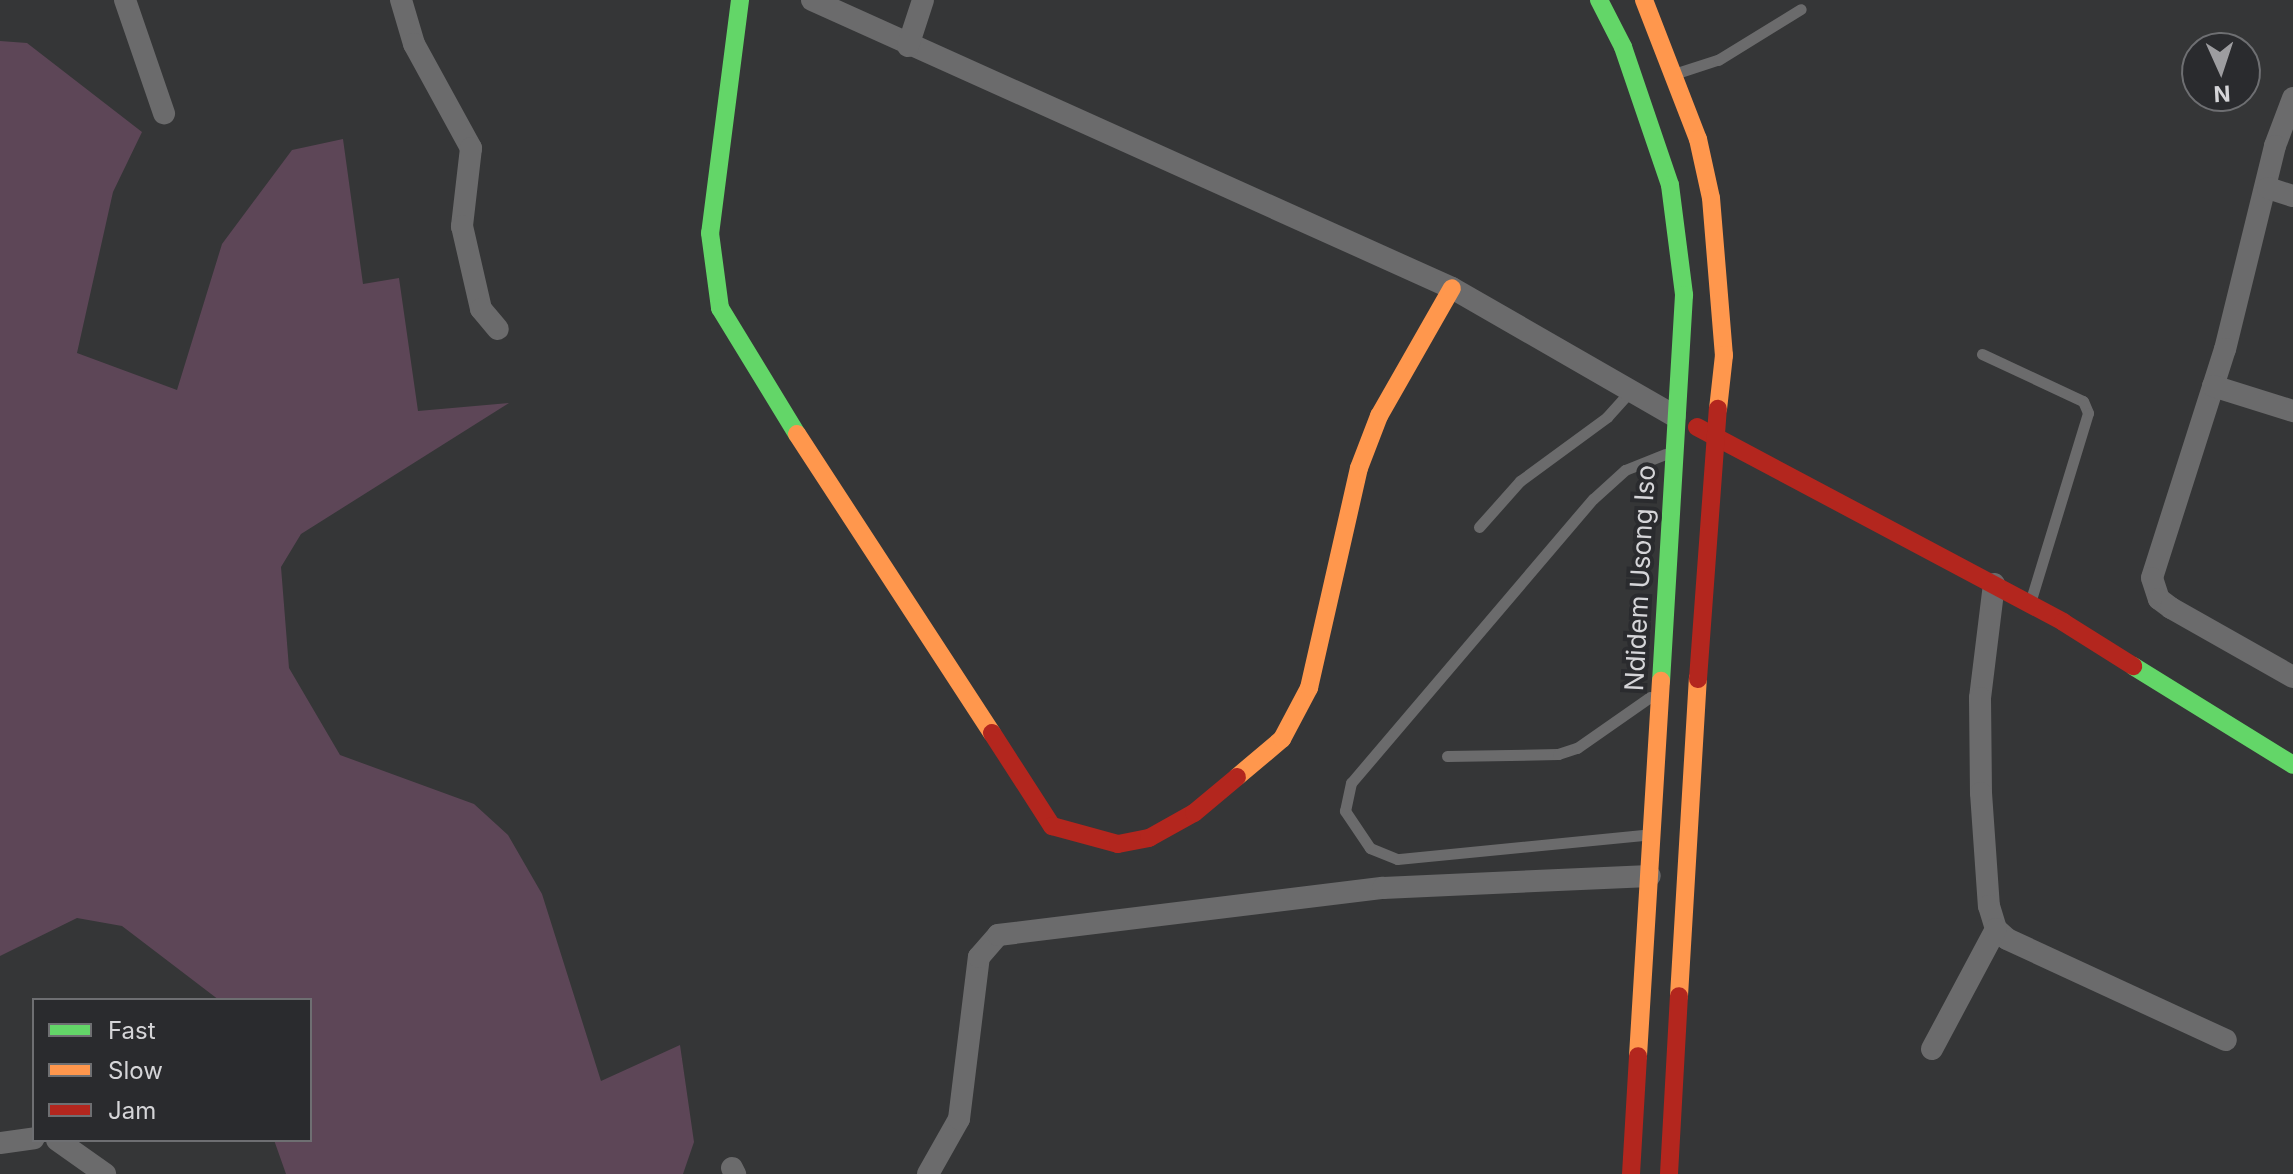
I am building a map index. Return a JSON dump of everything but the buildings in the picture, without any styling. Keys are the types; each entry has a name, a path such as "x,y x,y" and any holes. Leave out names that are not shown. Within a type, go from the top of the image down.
{"main road":[{"path":"740,0 710,233 720,308 739,345 1052,826 1070,835 1118,844 1149,838 1194,813 1282,739 1309,688 1359,468 1379,416 1452,288"},
{"name":"Ndidem Usong Iso","path":"1599,0 1649,118 1679,230 1683,319 1631,1174"},
{"path":"1644,0 1676,73 1698,139 1720,281 1724,355 1710,475 1669,1174"},
{"path":"1675,416 2030,604 2293,765"}],"street":[{"path":"125,0 164,113"},
{"path":"401,0 420,58 471,148 462,226 481,309 498,329"},
{"path":"812,0 908,46 1452,288 1675,416"},
{"path":"908,46 923,0"},
{"path":"2293,98 2275,146 2268,188 2213,386 2153,566 2153,589 2171,608 2293,677"},
{"path":"2268,188 2293,196"},
{"path":"2213,386 2293,411"},
{"path":"1994,584 1980,714 1989,906 1996,929 2007,939 2226,1040"},
{"path":"928,1174 959,1119 979,957 998,935 1383,888 1650,876"},
{"path":"1932,1049 1996,929"},
{"path":"0,1143 32,1138"},
{"path":"60,1142 105,1174"}],"lane":[{"path":"1676,73 1718,60 1801,9"},
{"path":"1982,354 2083,401 2088,413 2030,604"},
{"path":"1479,527 1520,481 1607,417 1631,390"},
{"path":"1653,834 1397,859 1370,848 1345,811 1345,802 1351,783 1593,499 1625,470 1674,451"},
{"path":"1447,756 1558,754 1577,748 1660,690"}],"shaded area":[{"path":"0,41 27,43 142,132 113,192 77,353 177,390 222,244 292,150 343,139 363,284 399,278 418,411 509,403 301,534 281,567 289,668 340,755 474,804 508,835 542,894 601,1081 680,1045 694,1142 683,1174 286,1174 275,1142 312,1142 312,998 216,998 122,926 77,918 0,956"}],"traffic: fast":[{"path":"740,0 710,233 720,308 797,434"},
{"path":"1599,0 1623,47 1670,185 1684,295 1661,681"},
{"path":"2133,666 2293,765"}],"traffic: slow":[{"path":"1644,0 1698,139 1711,198 1724,355 1718,409"},
{"path":"1237,777 1282,739 1309,688 1359,468 1379,416 1452,288"},
{"path":"797,434 992,733"},
{"path":"1679,996 1698,679"},
{"path":"1638,1056 1661,681"}],"traffic: jam":[{"path":"1698,679 1718,409"},
{"path":"1697,427 2063,622 2133,666"},
{"path":"992,733 1052,826 1118,844 1149,838 1194,813 1237,777"},
{"path":"1669,1174 1679,996"},
{"path":"1631,1174 1638,1056"}]}
